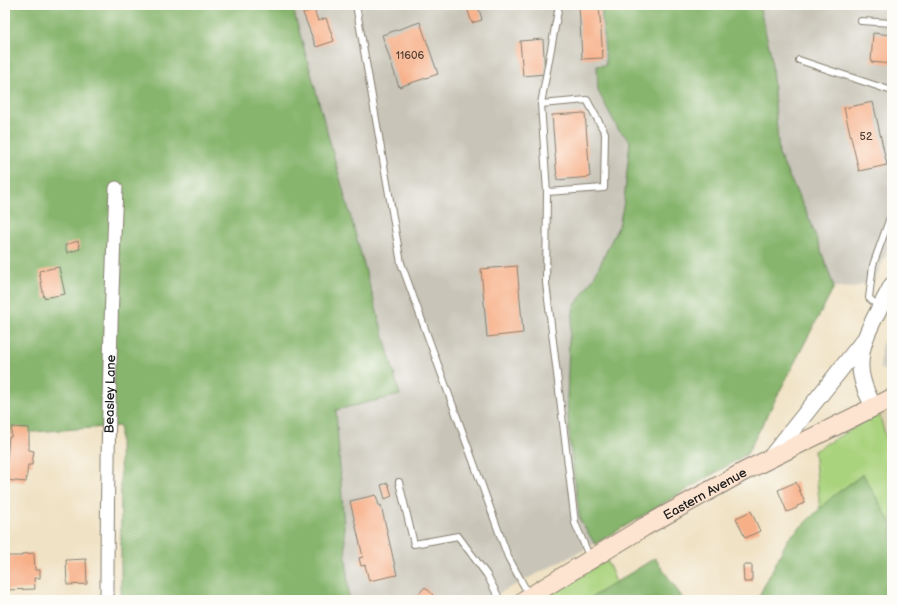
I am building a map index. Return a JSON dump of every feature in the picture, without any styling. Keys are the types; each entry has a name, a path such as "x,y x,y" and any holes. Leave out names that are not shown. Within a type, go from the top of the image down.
{"main road":[{"name":"Eastern Avenue","path":"527,598 682,505 770,458 892,398"}],"street":[{"name":"Beasley Lane","path":"108,600 107,519 112,290 116,188"},
{"path":"874,407 862,379 860,355 864,340 892,285"},
{"path":"770,458 864,340"}],"lane":[{"path":"356,5 401,263 508,557 527,598"},
{"path":"559,5 541,104 547,192 546,283 575,523 590,560"},
{"path":"861,21 892,24"},
{"path":"799,60 892,91"},
{"path":"541,104 587,100 605,133 604,188 547,192"},
{"path":"880,308 869,298 872,271 892,212"},
{"path":"399,482 414,544 458,536 487,575 500,600"}],"shaded area":[{"path":"292,5 601,5 606,65 598,66 618,129 630,141 624,202 619,225 594,277 574,307 567,401 570,444 580,520 595,544 486,600 349,600 336,410 400,394"},
{"path":"759,5 892,5 892,240 876,278 855,288 834,287 810,220 779,155 771,55"},
{"path":"892,325 892,376 880,368 881,346"},
{"path":"892,407 892,459 879,413"}],"green space":[{"path":"5,5 292,5 400,395 336,410 349,600 121,600 120,426 5,434"},
{"path":"601,5 759,5 771,55 779,155 810,220 834,287 747,454 595,544 580,520 570,444 567,401 569,340 574,307 594,277 619,225 624,202 630,141 618,129 598,91 597,66 606,65"},
{"path":"879,413 892,459 892,600 768,600 790,537 821,519 814,451"},
{"path":"863,474 892,525 892,600 757,600 788,539 832,497"},
{"path":"655,558 684,600 587,600"},
{"path":"607,560 623,600 540,600"}],"building":[{"path":"466,5 478,5 482,20 472,23"},
{"path":"579,5 599,5 603,58 582,59"},
{"path":"314,9 318,21 326,18 334,41 316,47 303,13"},
{"path":"420,22 438,74 399,87 382,35"},
{"path":"873,33 892,35 892,64 871,62"},
{"path":"543,39 545,74 523,76 520,41"},
{"path":"873,102 887,165 859,171 844,108"},
{"path":"585,113 590,177 557,180 552,115"},
{"path":"78,241 80,249 67,253 65,245"},
{"path":"517,266 523,333 487,337 481,269"},
{"path":"59,267 65,294 44,298 39,271"},
{"path":"12,427 29,428 29,450 34,451 32,465 28,465 26,482 5,480 9,437 11,437"},
{"path":"796,482 805,503 787,512 778,490"},
{"path":"388,483 392,496 385,499 381,485"},
{"path":"376,495 379,506 381,505 397,575 369,581 365,565 361,566 359,558 363,557 350,501"},
{"path":"751,511 760,531 745,538 736,518"},
{"path":"34,553 35,570 40,570 40,578 34,578 35,589 5,590 5,556 22,556 22,554"},
{"path":"86,559 87,584 67,585 66,560"},
{"path":"743,565 752,565 752,582 744,582"},
{"path":"425,587 437,599 413,600"}]}
